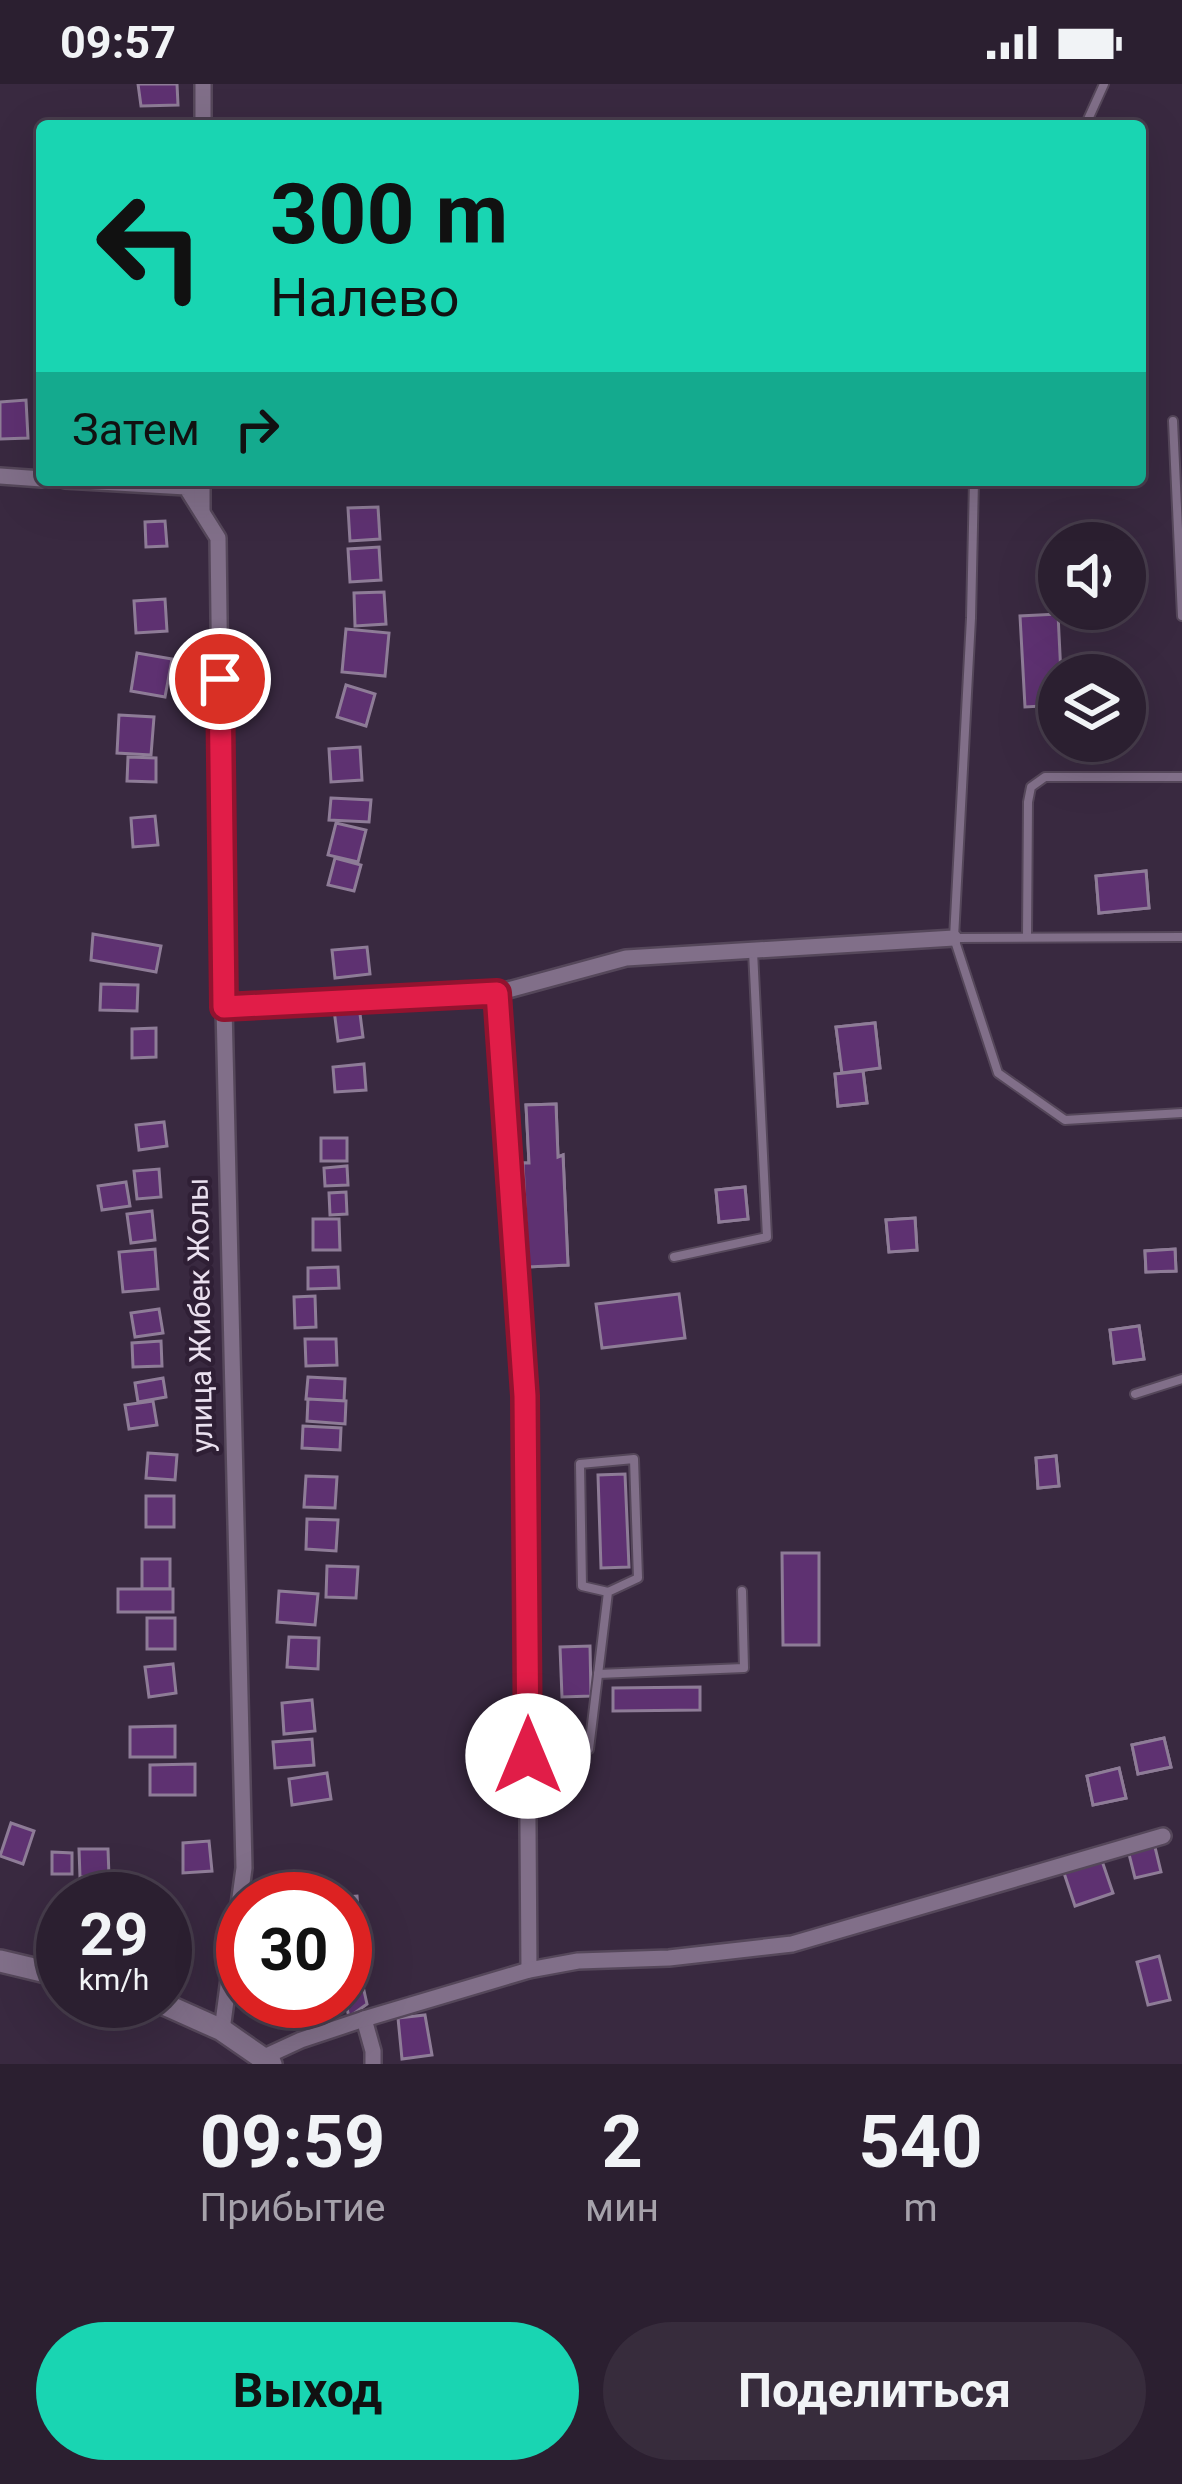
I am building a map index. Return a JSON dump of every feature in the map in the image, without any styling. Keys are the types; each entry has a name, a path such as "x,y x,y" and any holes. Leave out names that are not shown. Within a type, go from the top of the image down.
{"main road":[{"path":"0,1961 36,1970"},
{"path":"192,2017 222,2030 267,2061"}],"street":[{"path":"202,84 202,120"},
{"path":"0,476 36,479"},
{"path":"169,486 186,487 202,513"},
{"path":"202,486 202,513"},
{"name":"улица Жибек Жолы","path":"202,513 218,538 244,1868 222,2030"},
{"path":"224,1007 497,993 626,958 954,938"},
{"path":"497,993 525,1396 530,1970"},
{"path":"372,2017 530,1970 578,1961 669,1958 792,1944 1163,1836"},
{"path":"267,2061 301,2040 337,2028"},
{"path":"367,2028 373,2064"}],"lane":[{"path":"1088,120 1104,84"},
{"path":"1173,421 1182,616"},
{"path":"974,486 954,938 998,1073 1065,1120 1182,1113"},
{"path":"1027,937 1031,787 1045,777 1182,777"},
{"path":"954,938 1182,937"},
{"path":"674,1257 766,1237 752,950"},
{"path":"1135,1394 1182,1379"},
{"path":"634,1459 638,1578 608,1592 582,1586 580,1464 634,1459"},
{"path":"598,1674 744,1668 742,1591"},
{"path":"528,1756 589,1749 608,1592"}],"building":[{"path":"138,84 177,84 178,105 141,106"},
{"path":"26,400 28,438 0,439 0,402"},
{"path":"378,507 380,539 350,541 348,508"},
{"path":"165,521 167,546 146,547 145,522"},
{"path":"379,547 381,580 350,582 348,549"},
{"path":"384,592 386,624 355,626 354,593"},
{"path":"165,599 167,631 136,633 134,601"},
{"path":"1038,615 1038,630 1059,630 1060,654 1038,654 1038,706 1025,707 1020,616"},
{"path":"346,629 389,633 385,676 342,672"},
{"path":"137,653 172,659 165,697 131,691"},
{"path":"346,685 375,694 366,726 337,717"},
{"path":"119,715 154,717 151,755 117,753"},
{"path":"360,747 362,780 331,782 329,749"},
{"path":"128,757 156,758 156,782 127,781"},
{"path":"331,798 371,800 369,822 329,820"},
{"path":"155,816 158,845 133,847 131,818"},
{"path":"336,823 366,830 358,862 328,855"},
{"path":"335,858 361,865 354,891 328,885"},
{"path":"1146,871 1149,908 1099,913 1096,876"},
{"path":"1146,871 1149,908 1099,913 1096,876"},
{"path":"93,934 161,946 156,972 91,960"},
{"path":"367,947 370,974 335,978 332,950"},
{"path":"101,984 138,985 137,1011 100,1010"},
{"path":"359,1006 363,1037 338,1041 334,1010"},
{"path":"875,1023 880,1068 842,1073 836,1027"},
{"path":"875,1023 880,1068 842,1073 836,1027"},
{"path":"156,1028 156,1057 132,1058 132,1029"},
{"path":"364,1064 366,1090 335,1092 333,1067"},
{"path":"863,1071 867,1103 838,1106 835,1074"},
{"path":"863,1071 867,1103 838,1106 835,1074"},
{"path":"556,1104 568,1265 528,1267 523,1163 529,1163 526,1105"},
{"path":"556,1104 568,1265 528,1267 523,1163 529,1163 526,1105"},
{"path":"164,1122 167,1146 139,1150 136,1125"},
{"path":"321,1138 347,1138 347,1161 321,1161"},
{"path":"347,1166 348,1185 325,1186 324,1168"},
{"path":"159,1169 161,1197 137,1199 134,1171"},
{"path":"126,1182 130,1206 102,1210 98,1186"},
{"path":"745,1187 748,1219 719,1222 716,1190"},
{"path":"745,1187 748,1219 719,1222 716,1190"},
{"path":"346,1192 347,1214 330,1215 329,1193"},
{"path":"152,1211 155,1240 131,1243 127,1214"},
{"path":"915,1218 917,1250 889,1252 886,1220"},
{"path":"915,1218 917,1250 889,1252 886,1220"},
{"path":"313,1219 339,1219 340,1250 313,1250"},
{"path":"155,1249 158,1289 123,1292 119,1252"},
{"path":"1175,1249 1176,1271 1146,1272 1145,1251"},
{"path":"1175,1249 1176,1271 1146,1272 1145,1251"},
{"path":"338,1267 339,1288 308,1289 308,1268"},
{"path":"679,1294 685,1338 602,1348 596,1304"},
{"path":"315,1296 316,1327 295,1328 294,1297"},
{"path":"159,1309 163,1333 135,1337 131,1313"},
{"path":"1139,1326 1144,1359 1114,1363 1110,1330"},
{"path":"1139,1326 1144,1359 1114,1363 1110,1330"},
{"path":"305,1339 336,1339 337,1365 306,1366"},
{"path":"161,1341 162,1366 133,1367 132,1343"},
{"path":"308,1377 345,1379 344,1402 306,1399"},
{"path":"163,1378 166,1397 138,1402 135,1383"},
{"path":"308,1399 346,1401 345,1424 307,1421"},
{"path":"153,1401 157,1425 129,1429 125,1405"},
{"path":"303,1426 341,1428 340,1450 302,1448"},
{"path":"148,1453 177,1455 175,1480 146,1478"},
{"path":"1056,1456 1059,1486 1038,1488 1036,1458"},
{"path":"1056,1456 1059,1486 1038,1488 1036,1458"},
{"path":"625,1474 629,1567 601,1568 598,1475"},
{"path":"306,1476 337,1477 335,1508 304,1507"},
{"path":"146,1496 174,1496 174,1527 146,1527"},
{"path":"307,1519 338,1520 336,1551 306,1549"},
{"path":"782,1553 819,1553 819,1645 783,1645"},
{"path":"142,1559 170,1559 170,1589 142,1589"},
{"path":"327,1566 358,1567 356,1598 326,1597"},
{"path":"118,1589 173,1589 173,1612 118,1612"},
{"path":"279,1591 318,1594 315,1625 277,1622"},
{"path":"147,1618 175,1618 175,1649 147,1649"},
{"path":"289,1637 319,1638 318,1669 287,1667"},
{"path":"590,1646 591,1696 562,1697 560,1647"},
{"path":"173,1664 176,1693 149,1697 145,1667"},
{"path":"700,1687 700,1710 613,1711 613,1688"},
{"path":"312,1700 315,1731 284,1734 282,1703"},
{"path":"175,1726 175,1757 130,1757 130,1727"},
{"path":"1164,1738 1171,1767 1138,1774 1132,1745"},
{"path":"1164,1738 1171,1767 1138,1774 1132,1745"},
{"path":"312,1739 314,1765 275,1768 273,1742"},
{"path":"195,1764 195,1795 150,1795 150,1765"},
{"path":"1119,1768 1126,1798 1093,1805 1087,1776"},
{"path":"1119,1768 1126,1798 1093,1805 1087,1776"},
{"path":"327,1773 331,1799 292,1805 289,1779"},
{"path":"11,1823 34,1831 23,1864 0,1856"},
{"path":"209,1841 212,1871 183,1872 183,1843"},
{"path":"1154,1843 1161,1872 1135,1878 1128,1850"},
{"path":"79,1849 108,1849 109,1872 80,1872"},
{"path":"52,1852 72,1853 72,1872 52,1872"},
{"path":"1101,1858 1113,1893 1075,1906 1063,1870"},
{"path":"1159,1956 1170,2000 1148,2005 1137,1962"},
{"path":"425,2015 432,2055 402,2059 398,2018"}],"route":[{"path":"220,679 224,1007 497,993 525,1396 528,1756"}]}
